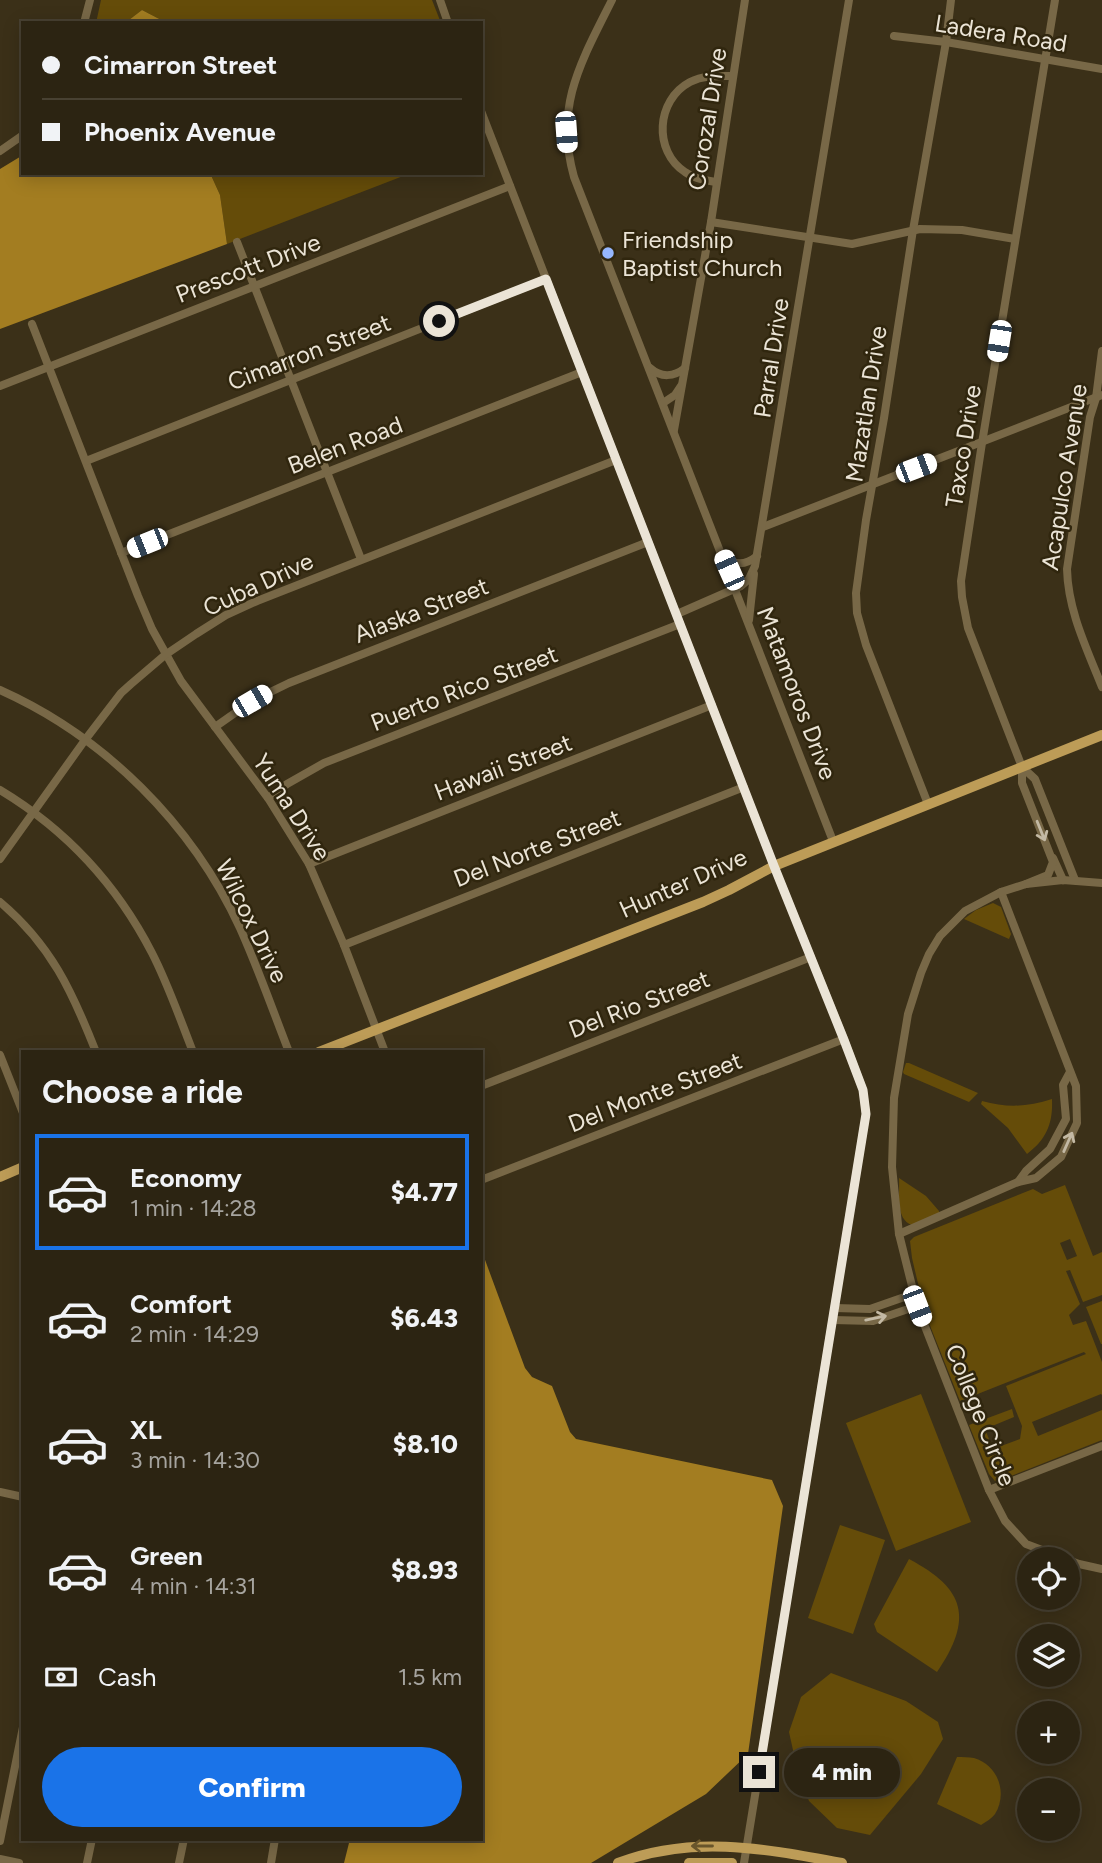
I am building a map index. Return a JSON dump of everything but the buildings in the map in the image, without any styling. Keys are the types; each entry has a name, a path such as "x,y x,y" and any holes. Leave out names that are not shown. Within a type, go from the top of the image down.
{"main road":[{"name":"Hunter Drive","path":"324,1050 703,902 774,866 833,841 1102,735"},
{"path":"0,1177 21,1168"},
{"path":"618,1863 655,1851 685,1846 747,1847 842,1863"},
{"path":"689,1863 732,1863"}],"street":[{"path":"85,21 90,0"},
{"path":"440,0 447,21"},
{"name":"Matamoros Drive","path":"612,0 572,90 566,121 567,146 574,177 737,589 833,841"},
{"name":"Corozal Drive","path":"674,433 745,0"},
{"name":"Parral Drive","path":"748,623 755,566 849,0"},
{"name":"Mazatlan Drive","path":"928,804 866,645 857,613 864,532 951,0"},
{"name":"Taxco Drive","path":"1023,766 968,628 962,597 962,566 1055,0"},
{"name":"Ladera Road","path":"894,36 946,42 1102,69"},
{"path":"716,182 694,177 678,167 665,146 662,124 667,106 683,87 700,78 733,76"},
{"path":"483,116 863,1090 866,1114 744,1863"},
{"path":"0,151 21,136"},
{"name":"Prescott Drive","path":"0,386 510,186"},
{"path":"710,222 852,244 913,230 962,230 1015,239"},
{"path":"237,242 361,559"},
{"name":"Cimarron Street","path":"86,461 546,279"},
{"name":"Yuma Drive","path":"32,324 138,596 165,655 181,681 268,798 309,864 384,1050"},
{"name":"Acapulco Avenue","path":"1102,351 1099,397 1090,416 1067,569 1073,614 1102,687"},
{"path":"648,366 665,375 685,368"},
{"name":"Belen Road","path":"121,553 582,372"},
{"path":"663,403 675,395 683,383"},
{"path":"763,527 1099,397"},
{"name":"Cuba Drive","path":"0,859 121,693 165,655 226,615 361,559 616,460"},
{"name":"Alaska Street","path":"215,727 252,701 289,683 648,542"},
{"path":"720,551 727,559 737,563 750,561 757,556"},
{"name":"Parral Drive","path":"737,589 749,579 755,566"},
{"path":"677,614 737,589"},
{"name":"Puerto Rico Street","path":"268,798 287,783 324,763 680,624"},
{"name":"Wilcox Drive","path":"0,690 32,705 85,740 123,770 170,818 211,874 240,928 288,1050"},
{"name":"Hawaii Street","path":"309,864 712,705"},
{"path":"1023,766 1022,783 1053,862 1048,875 1026,884"},
{"path":"1023,766 1035,779 1074,880"},
{"name":"Del Norte Street","path":"344,945 744,787"},
{"path":"0,790 33,813 81,853 126,909 153,954 191,1050"},
{"path":"1050,853 1063,880"},
{"name":"College Circle","path":"1034,1547 1026,1544 1005,1521 989,1490 913,1294 899,1234 892,1167 894,1098 914,994 929,954 940,936 965,911 1001,892 1026,884 1063,880 1102,883"},
{"path":"899,1234 1018,1182 1035,1178 1061,1157 1077,1123 1076,1086 1001,892"},
{"path":"0,902 28,928 57,967 72,993 95,1050"},
{"name":"Del Rio Street","path":"483,1085 811,957"},
{"name":"Del Monte Street","path":"483,1179 844,1040"},
{"path":"0,1055 21,1108"},
{"path":"1018,1182 1050,1149 1066,1119 1063,1085 1070,1072"},
{"path":"835,1307 870,1309 913,1294"},
{"path":"834,1320 873,1321 917,1306"},
{"path":"989,1490 1102,1446"},
{"path":"0,1492 21,1497"},
{"name":"College Circle","path":"1080,1564 1102,1569"},
{"path":"0,1841 21,1737"},
{"path":"88,1863 92,1841"},
{"path":"179,1863 184,1841"},
{"path":"271,1863 275,1841"},
{"path":"0,1859 19,1863"}],"shaded area":[{"path":"101,0 432,0 440,21 163,21 142,10 128,21 96,21"},
{"path":"142,10 163,21 128,21"},
{"path":"21,156 21,175 211,175 220,195 227,244 0,329 0,169"},
{"path":"211,175 406,175 227,244 220,195"},
{"path":"993,903 1001,907 1011,934 1009,939 964,919"},
{"path":"906,1063 978,1093 969,1102 904,1074"},
{"path":"1052,1099 1047,1130 1027,1154 1008,1128 981,1104 982,1101 1017,1106"},
{"path":"899,1178 926,1196 939,1214 912,1225 907,1222 901,1212"},
{"path":"1065,1185 1093,1256 1102,1252 1102,1295 1083,1302 1070,1270 1066,1271 1080,1304 1069,1315 1073,1325 1086,1321 1102,1362 1102,1395 1032,1422 1038,1436 1102,1410 1102,1440 995,1481 989,1474 969,1425 1012,1409 1014,1417 985,1429 993,1449 1020,1439 1022,1426 1006,1386 1086,1354 1084,1352 960,1401 925,1313 910,1241 914,1237 1033,1189 1042,1194","holes":["1070,1239 1077,1256 1067,1260 1060,1243"]},
{"path":"483,1254 525,1368 532,1377 552,1386 570,1432 576,1439 772,1480 783,1506 748,1754 706,1794 591,1863 344,1863 350,1841 483,1841"},
{"path":"1102,1301 1102,1344 1101,1344 1086,1307"},
{"path":"921,1394 971,1522 896,1551 846,1423"},
{"path":"840,1525 885,1540 853,1634 808,1618"},
{"path":"909,1559 942,1582 958,1607 956,1636 937,1672 877,1632 874,1624"},
{"path":"831,1673 906,1701 938,1722 943,1739 921,1774 870,1835 837,1828 809,1801 797,1768 789,1732 801,1697"},
{"path":"957,1757 974,1758 982,1762 995,1773 998,1781 1001,1797 999,1806 994,1815 981,1825 937,1804"}],"place":[{"name":"Friendship Baptist Church","path":"608,253"}],"route":[{"path":"439,321 546,279 866,1101 834,1320 759,1772"}]}
